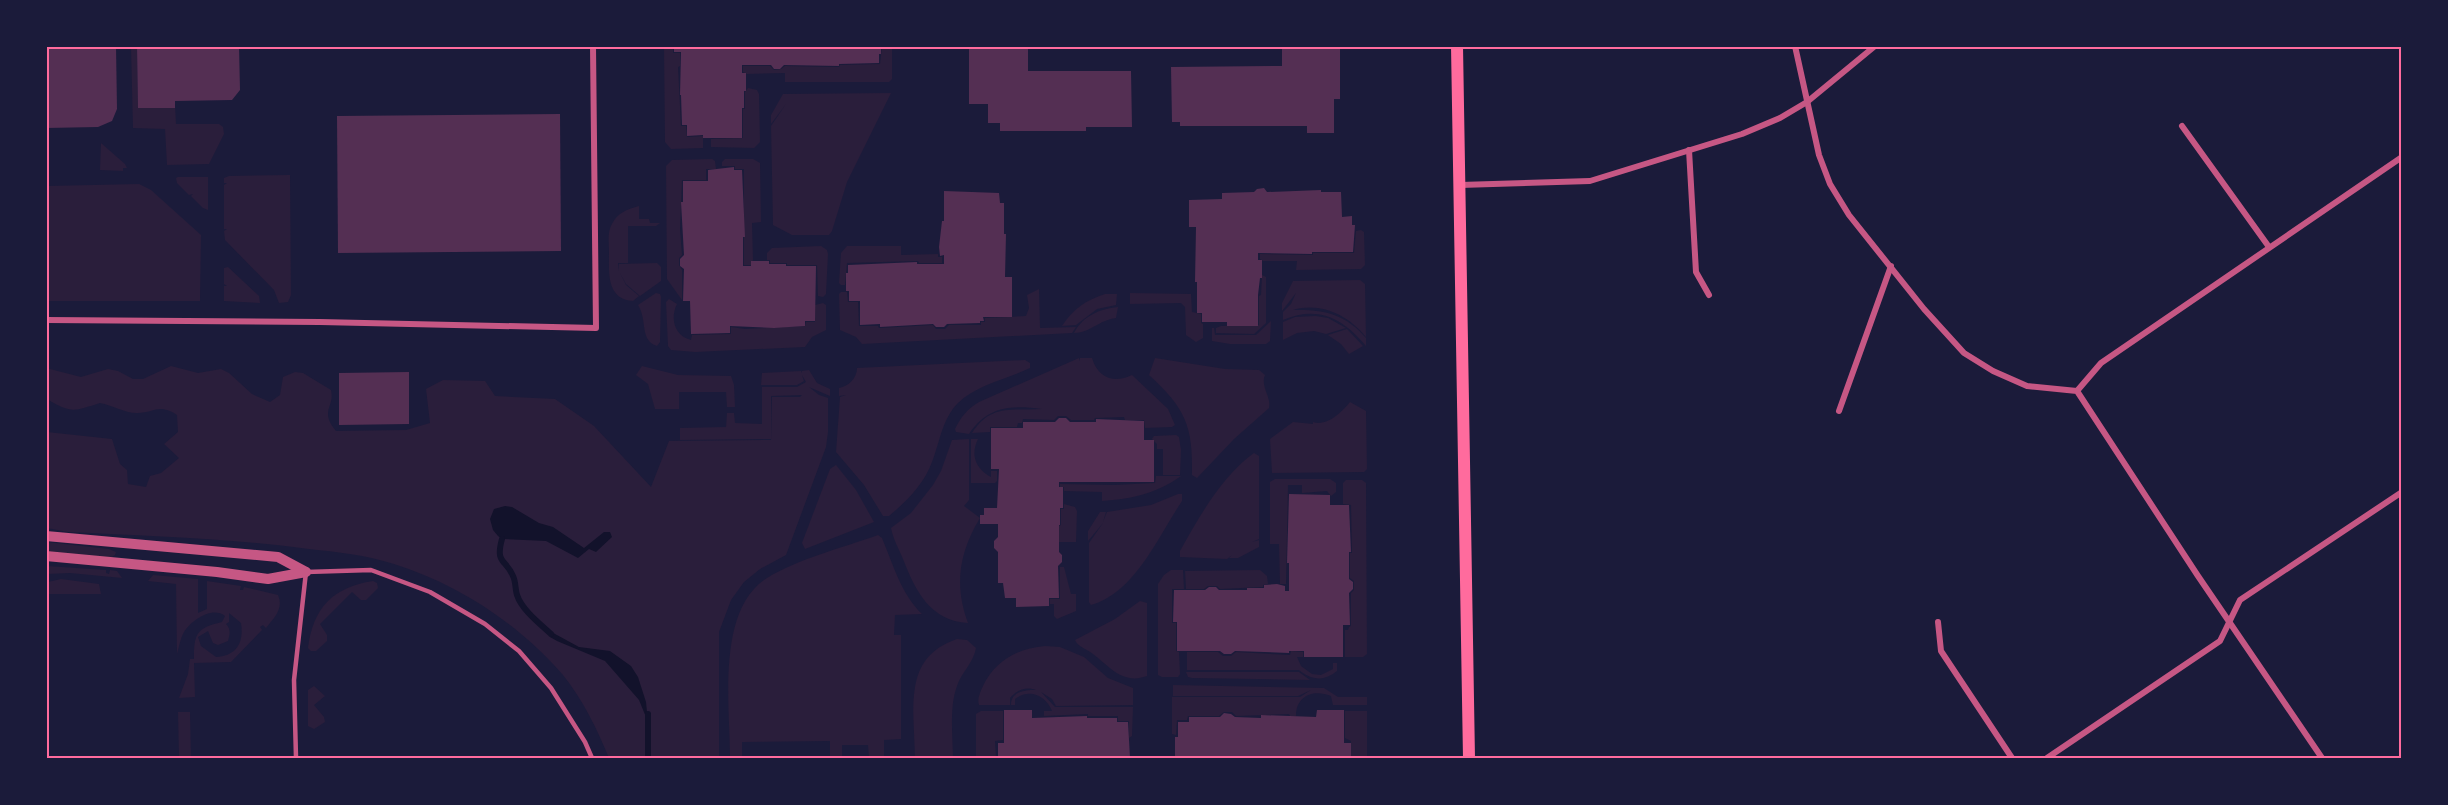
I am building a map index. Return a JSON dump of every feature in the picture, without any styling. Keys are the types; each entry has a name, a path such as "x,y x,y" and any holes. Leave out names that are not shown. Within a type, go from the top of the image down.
{"main road":[{"path":"1457,46 1469,759"}],"street":[{"path":"46,320 331,322 596,328 593,46"},
{"path":"1795,46 1819,155 1830,184 1849,215 1924,309 1965,353 1993,371 2027,386 2077,391"},
{"path":"1460,185 1590,180 1742,134 1780,118 1807,102 1875,46"},
{"path":"2182,126 2269,247"},
{"path":"1689,150 1696,272 1709,295"},
{"path":"2077,391 2100,363 2402,157"},
{"path":"1839,411 1891,266"},
{"path":"2077,391 2322,759"},
{"path":"2047,759 2220,641 2240,600 2402,492"},
{"path":"46,536 267,555 278,557 306,572"},
{"path":"46,556 268,579 306,572"},
{"path":"1938,622 1941,651 2012,759"}],"lane":[{"path":"296,759 294,680 306,572 371,570 430,592 485,624 519,651 551,688 585,742 592,759"}],"shaded area":[{"path":"131,47 137,47 138,104 175,104 176,124 219,124 223,127 224,134 209,164 167,165 165,129 133,128"},
{"path":"664,47 673,47 673,53 680,53 680,66 678,67 681,126 686,126 687,137 703,136 703,148 671,149 665,142"},
{"path":"882,47 892,47 892,79 889,82 785,82 785,73 747,74 743,72 743,66 770,66 774,70 785,66 839,67 840,65 880,64"},
{"path":"748,88 757,90 759,94 760,142 754,148 711,147 711,139 743,138 743,109 745,109 745,92"},
{"path":"891,93 847,182 829,235 792,235 773,225 771,126 786,104 771,124 771,115 783,94"},
{"path":"101,143 127,168 123,168 123,171 100,170"},
{"path":"712,159 715,161 716,169 706,169 706,180 682,180 680,229 682,255 679,258 679,265 682,270 682,300 667,279 666,166 672,160"},
{"path":"725,159 753,159 760,163 761,222 752,223 753,260 751,265 744,265 744,169 722,166"},
{"path":"290,175 291,295 288,302 279,303 274,290 225,240 224,231 227,229 224,229 224,185 227,183 224,183 224,178"},
{"path":"208,177 208,210 191,196 193,194 189,195 177,183 176,178"},
{"path":"139,184 151,190 201,235 200,301 47,301 47,186"},
{"path":"639,206 639,219 649,219 650,223 660,223 656,226 628,226 628,263 618,263 619,271 619,264 657,263 661,267 661,281 640,296 626,284 620,273 626,285 639,296 633,301 618,295 611,283 609,234 610,227 620,214"},
{"path":"1356,231 1364,232 1365,265 1361,269 1296,270 1297,261 1263,261 1260,259 1260,254 1354,253"},
{"path":"821,246 827,250 828,254 826,294 823,297 818,296 817,265 787,265 787,263 770,263 770,260 767,260 767,253 772,248"},
{"path":"847,246 901,246 901,255 938,254 938,257 942,257 942,263 919,263 918,261 847,263 845,285 841,285 839,283 841,253"},
{"path":"228,267 259,296 260,303 224,301 224,286 227,286 224,284 224,268"},
{"path":"1262,275 1266,277 1266,323 1254,334 1216,333 1216,328 1221,326 1259,325"},
{"path":"1360,280 1365,284 1366,337 1351,322 1333,312 1314,308 1293,310 1324,312 1342,318 1366,338 1366,346 1348,328 1329,317 1308,314 1283,320 1283,312 1291,304 1296,293 1282,311 1282,303 1293,281"},
{"path":"1039,289 1040,328 1076,327 1072,333 862,344 856,337 840,330 839,294 841,292 847,292 848,302 858,302 859,326 878,326 879,328 933,325 936,329 945,329 949,325 981,325 981,322 985,322 985,318 1026,316 1029,308 1027,295"},
{"path":"656,293 661,297 660,342 657,346 651,343 646,335 638,305"},
{"path":"1130,293 1191,294 1192,312 1201,314 1203,338 1196,342 1186,335 1185,307 1181,303 1130,304"},
{"path":"1105,294 1117,294 1116,305 1097,309 1076,325 1062,326 1080,306"},
{"path":"669,299 677,304 674,320 677,331 691,340 692,335 731,334 731,327 745,329 805,326 806,322 815,322 815,305 823,303 826,305 826,330 812,337 805,347 695,352 671,350 668,346 666,302"},
{"path":"1118,307 1116,318 1085,331 1074,333 1092,314"},
{"path":"1295,317 1328,318 1346,328 1326,334 1314,331 1297,333 1283,340 1283,322"},
{"path":"1271,321 1270,341 1266,344 1230,344 1212,341 1212,328 1214,328 1215,335 1256,335"},
{"path":"1347,329 1363,346 1349,354 1341,344 1328,335"},
{"path":"1079,358 1080,361 1080,358 1092,358 1103,375 1113,379 1132,375 1168,409 1175,425 1145,428 1144,420 1125,420 1124,417 1071,420 1066,416 1058,416 1054,420 1023,419 1017,427 990,427 990,432 972,433 987,417 1003,410 1042,409 1020,407 1010,408 992,413 976,425 969,434 956,432 955,429 962,417 979,402"},
{"path":"1155,358 1225,369 1259,370 1265,375 1264,383 1269,408 1234,439 1197,478 1192,475 1191,443 1179,408 1149,375"},
{"path":"1025,360 1030,363 1030,368 974,391 958,403 948,416 924,478 902,504 889,516 883,516 864,485 836,452 840,397 846,395 839,396 839,388 852,381 857,368"},
{"path":"171,366 198,373 221,369 229,373 252,394 270,402 280,395 283,377 295,372 303,373 331,390 328,414 336,431 406,430 430,423 426,389 443,380 485,381 495,396 555,399 594,426 651,487 669,441 771,440 772,397 800,397 802,395 771,396 771,439 680,440 680,428 726,427 727,413 734,413 735,423 762,424 762,387 797,387 806,382 802,375 804,381 797,385 761,385 762,373 801,371 801,373 809,370 817,383 830,389 830,396 809,387 819,395 828,398 826,447 786,555 760,569 744,582 731,600 719,632 719,758 609,758 577,694 546,656 486,608 464,594 418,572 373,558 279,545 68,532 47,528 47,432 112,439 120,464 127,470 128,484 146,487 150,476 161,473 179,458 164,444 178,432 177,415 161,409 132,413 100,403 73,410 62,407 47,399 46,368 81,377 108,369 118,371 133,379 143,379"},
{"path":"642,366 678,375 731,376 734,385 735,407 727,407 726,392 679,392 679,409 655,409 648,384 636,375"},
{"path":"1350,402 1366,411 1367,469 1364,472 1272,473 1270,439 1293,422 1313,424 1313,422 1329,420 1339,414"},
{"path":"1176,435 1179,437 1181,450 1180,475 1163,475 1163,449 1157,449 1157,444 1152,439 1154,436"},
{"path":"969,439 969,500 964,506 980,518 967,544 961,569 961,595 968,623 944,617 926,602 913,582 891,528 911,513 933,485 941,471 952,440"},
{"path":"971,439 978,439 975,456 978,466 991,477 991,471 997,471 995,483 971,483"},
{"path":"1254,453 1259,456 1259,539 1252,542 1259,540 1259,547 1238,558 1229,558 1232,555 1227,559 1180,557 1180,551 1212,498 1242,462"},
{"path":"836,465 856,490 874,522 805,549 802,543 830,469"},
{"path":"1156,476 1181,476 1153,491 1133,497 1102,501 1102,492 1064,491 1064,487 1060,487 1060,484 1155,483"},
{"path":"1275,479 1330,479 1336,483 1336,492 1331,496 1327,491 1302,493 1302,485 1288,485 1286,584 1280,584 1279,544 1270,544 1270,482"},
{"path":"1346,480 1362,480 1366,483 1367,654 1363,657 1345,657 1345,630 1351,626 1351,593 1354,590 1354,581 1350,578 1351,505 1343,504 1343,483"},
{"path":"1182,494 1182,501 1155,546 1133,576 1107,598 1091,605 1089,602 1089,543 1103,523 1088,541 1088,531 1100,512 1106,512 1103,522 1107,512 1151,505"},
{"path":"1064,504 1075,507 1077,511 1076,542 1059,542 1061,509 1064,509"},
{"path":"512,507 539,523 553,527 584,548 604,532 610,532 612,537 596,552 589,549 578,558 546,541 502,539 493,530 490,519 494,509"},
{"path":"878,535 882,538 908,597 922,614 895,615 894,635 901,635 901,739 884,740 884,758 869,758 868,745 842,745 842,758 830,758 830,741 742,742 742,758 730,758 729,660 740,612 751,593 767,578 793,565"},
{"path":"47,542 109,549 116,552 110,558 47,552"},
{"path":"47,566 106,570 109,574 110,570 117,571 122,578 70,573 47,574"},
{"path":"1060,567 1064,567 1071,594 1076,594 1076,611 1057,619 1054,616 1054,604 1050,604 1050,599 1060,599"},
{"path":"1171,570 1183,570 1184,589 1172,589 1172,623 1176,623 1176,651 1179,652 1180,674 1178,677 1162,677 1158,675 1158,584"},
{"path":"1260,570 1267,576 1268,584 1263,587 1220,589 1217,586 1208,586 1204,589 1186,589 1185,571"},
{"path":"153,575 198,579 198,613 207,609 207,581 241,586 240,590 244,587 278,595 280,605 275,617 266,628 263,625 260,627 262,630 231,662 194,663 195,697 179,698 188,674 190,659 194,659 198,633 222,622 225,616 220,613 208,614 192,623 183,635 177,654 176,584 148,581","holes":["229,613 241,623 240,642 229,654 216,657 201,646 198,637 208,631 213,643 218,645 228,641 230,632 226,624 229,622"]},
{"path":"61,579 99,584 101,594 48,594 48,582"},
{"path":"373,581 377,583 378,588 366,600 361,600 352,592 320,624 327,635 327,641 316,651 311,651 308,648 311,634 320,611 327,602 347,588"},
{"path":"1140,601 1147,603 1147,676 1131,678 1111,669 1075,640 1115,619"},
{"path":"546,629 579,647 610,651 631,666 638,677 646,702 648,722 639,700 605,661 557,641 550,637"},
{"path":"957,639 967,640 976,648 955,694 952,712 953,758 915,758 914,704 919,672 927,659 939,648"},
{"path":"1035,647 1060,647 1084,657 1108,678 1133,688 1133,705 1056,706 1052,699 1041,692 1055,707 1133,707 1132,736 1129,738 1129,721 1118,721 1118,716 1088,716 1088,714 1044,716 1044,711 1052,711 1046,701 1037,695 1020,696 1015,699 1015,705 1011,705 1016,694 1036,690 1032,689 1025,689 1016,693 1010,698 1010,705 979,705 983,686 994,669 1008,657"},
{"path":"1291,651 1303,652 1303,657 1297,657 1301,666 1312,674 1321,675 1333,669 1333,663 1337,663 1337,671 1327,677 1313,678 1299,670 1187,670 1187,652 1218,652 1223,656 1231,656 1236,652 1290,655"},
{"path":"1186,672 1299,672 1310,680 1192,678 1188,677"},
{"path":"1173,685 1324,688 1338,697 1367,697 1367,705 1333,705 1331,696 1318,693 1302,699 1296,716 1289,714 1236,716 1232,712 1224,712 1219,716 1188,716 1187,720 1177,720 1176,735 1172,734 1172,697 1300,697 1311,690 1298,696 1173,696"},
{"path":"314,686 325,696 314,705 324,717 325,722 314,729 308,726 308,690"},
{"path":"981,711 1003,711 1003,740 995,741 996,758 976,758 976,714"},
{"path":"1345,711 1367,711 1367,758 1351,758 1351,741 1345,738"},
{"path":"178,712 190,712 191,758 179,758"}],"building":[{"path":"46,46 116,46 117,109 112,121 98,127 46,128"},
{"path":"137,46 239,46 240,90 232,100 175,101 175,108 138,108"},
{"path":"674,46 881,46 881,54 879,54 879,63 839,64 839,66 784,65 780,69 774,69 771,65 742,65 742,73 746,73 746,91 744,91 744,108 742,108 742,138 703,138 703,135 687,136 687,125 682,125 681,52 674,52"},
{"path":"969,46 1028,46 1028,71 1131,71 1132,127 1086,127 1086,131 1000,131 1000,123 988,123 988,104 969,104"},
{"path":"1282,46 1340,46 1340,99 1334,99 1334,133 1307,133 1307,126 1180,126 1180,122 1172,122 1171,67 1282,66"},
{"path":"560,114 561,251 338,253 337,116"},
{"path":"734,167 734,170 742,170 745,237 743,237 743,266 751,266 751,261 769,261 769,264 786,264 786,266 816,266 815,321 805,321 805,326 774,328 730,326 730,333 691,334 690,301 683,301 684,269 680,266 680,259 684,255 681,202 683,202 683,181 708,181 708,170"},
{"path":"1264,188 1267,192 1321,190 1321,192 1341,192 1342,217 1352,216 1352,225 1355,225 1353,252 1258,253 1258,260 1262,260 1262,278 1260,278 1258,295 1258,326 1227,326 1227,322 1202,322 1202,313 1197,313 1197,282 1195,282 1196,227 1189,227 1189,200 1222,199 1222,193 1254,192"},
{"path":"944,191 999,193 1000,203 1004,203 1005,277 1012,277 1012,317 983,317 984,321 980,323 947,324 944,327 936,327 933,324 880,327 880,324 860,325 860,301 849,301 849,291 846,291 848,265 917,262 917,264 944,264 944,255 940,256 939,247 942,221 944,221"},
{"path":"409,372 409,424 339,425 339,373"},
{"path":"1059,418 1066,418 1070,422 1096,422 1096,419 1144,421 1144,440 1154,440 1154,482 1059,482 1059,487 1063,487 1063,508 1060,508 1059,525 1059,552 1062,555 1062,562 1058,566 1059,598 1049,598 1049,606 1016,607 1016,598 1005,598 1003,583 998,583 998,552 994,548 994,541 998,537 998,524 980,524 980,515 984,515 984,508 997,508 999,469 991,469 991,428 1023,428 1023,422 1055,422"},
{"path":"1289,494 1330,495 1330,505 1349,505 1351,552 1349,552 1349,579 1353,582 1353,589 1349,593 1350,625 1343,625 1343,657 1304,657 1304,651 1289,651 1289,653 1235,651 1231,654 1224,654 1220,651 1177,651 1177,622 1173,622 1174,590 1205,590 1209,587 1216,587 1219,590 1247,590 1247,588 1264,588 1264,585 1277,584 1285,586 1285,591 1289,591 1289,563 1287,563"},
{"path":"1004,710 1032,710 1032,718 1087,716 1087,718 1117,718 1117,722 1128,722 1130,758 998,758 998,743 1004,743"},
{"path":"1317,710 1344,710 1344,743 1351,743 1351,758 1175,758 1178,722 1189,722 1189,717 1220,717 1224,713 1235,717 1261,718 1261,715 1316,717"}],"waterway":[{"path":"502,539 501,557 513,576 519,601 531,616 551,634"},
{"path":"648,714 648,758"}]}
